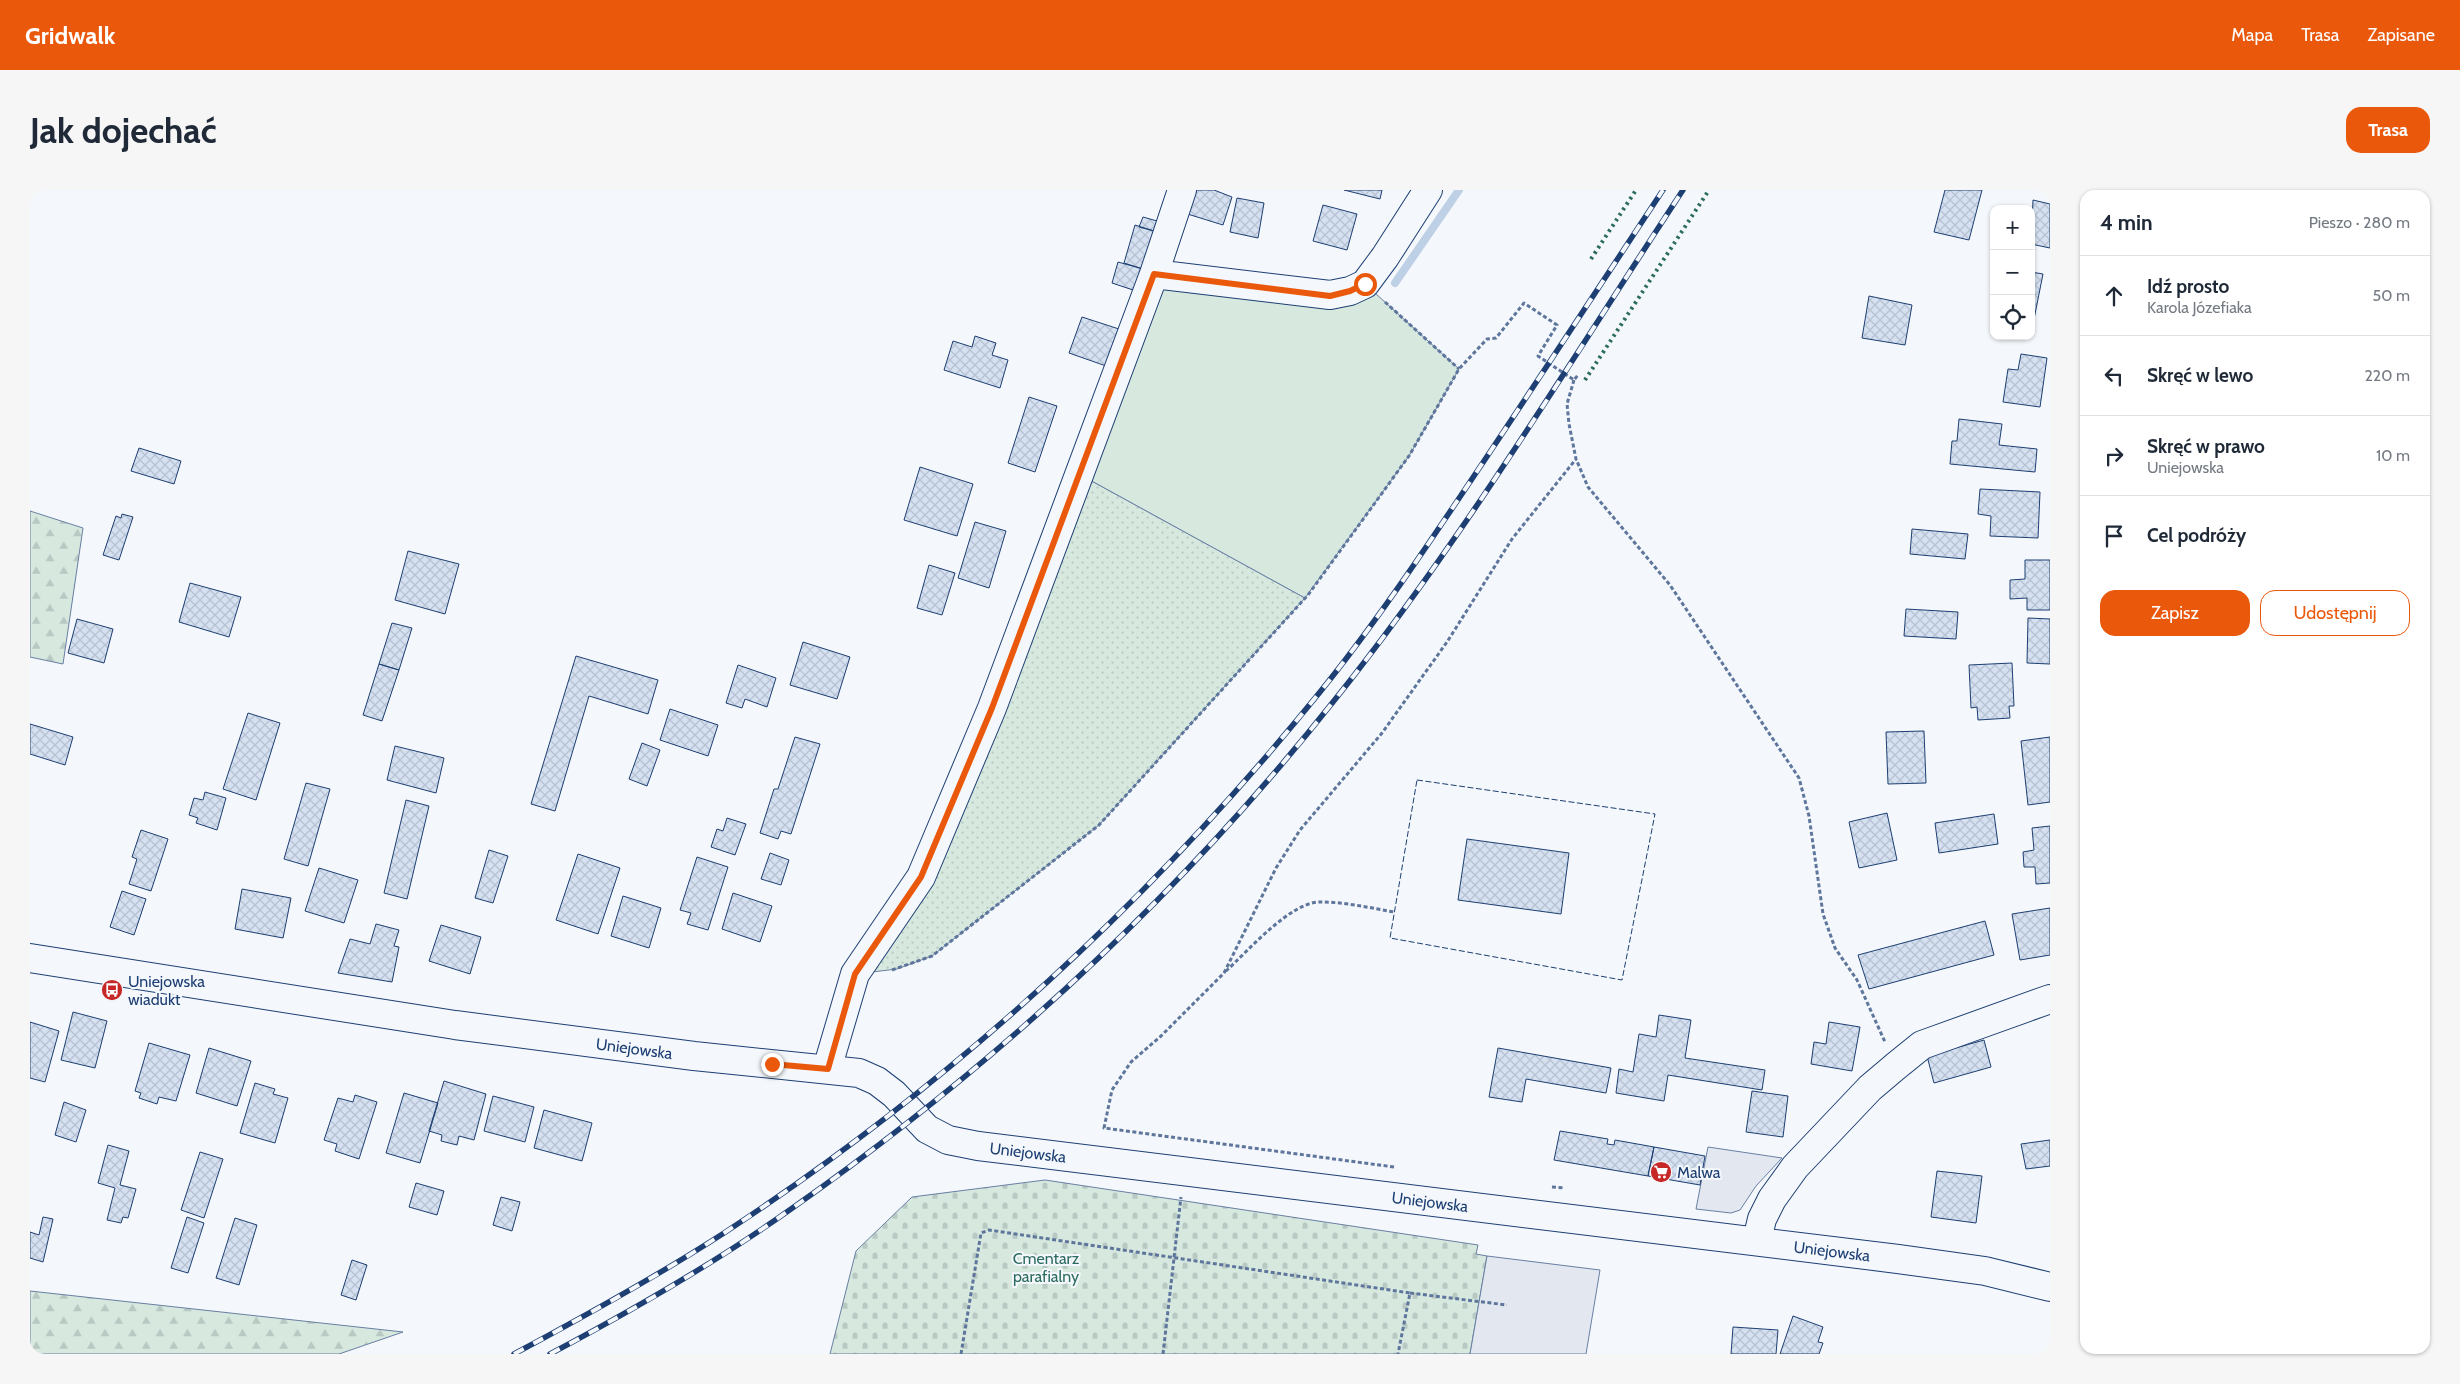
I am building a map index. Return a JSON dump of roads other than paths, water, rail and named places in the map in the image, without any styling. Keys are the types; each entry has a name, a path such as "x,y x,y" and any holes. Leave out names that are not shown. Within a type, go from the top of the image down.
{"main road":[{"path":"828,1069 855,974 921,877 995,698 1154,274 1182,190"},
{"path":"1154,274 1330,296 1350,291 1365,284 1385,257 1428,190"},
{"name":"Uniejowska","path":"30,958 455,1025 694,1056 828,1069 858,1074 876,1081 894,1094 927,1129 948,1140 1757,1240 1984,1271 2050,1287"},
{"path":"1757,1240 1762,1219 1772,1199 1795,1167 1870,1088 1896,1066 1922,1045 2050,999"}],"waterway":[{"path":"1395,283 1459,190"}],"railway":[{"path":"514,1354 594,1311 672,1265 724,1233 808,1176 889,1116 967,1052 1043,986 1116,916 1187,844 1255,769 1320,692 1363,636 1444,520 1663,190"},
{"path":"550,1354 643,1303 703,1267 762,1229 867,1154 940,1097 1011,1037 1080,975 1147,910 1212,843 1274,774 1380,641 1471,515 1683,190"}],"place":[{"name":"Uniejowska wiadukt","path":"112,990"},
{"name":"Malwa","path":"1661,1172"}],"park label":[{"name":"Cmentarz parafialny","path":"1046,1267"}]}
